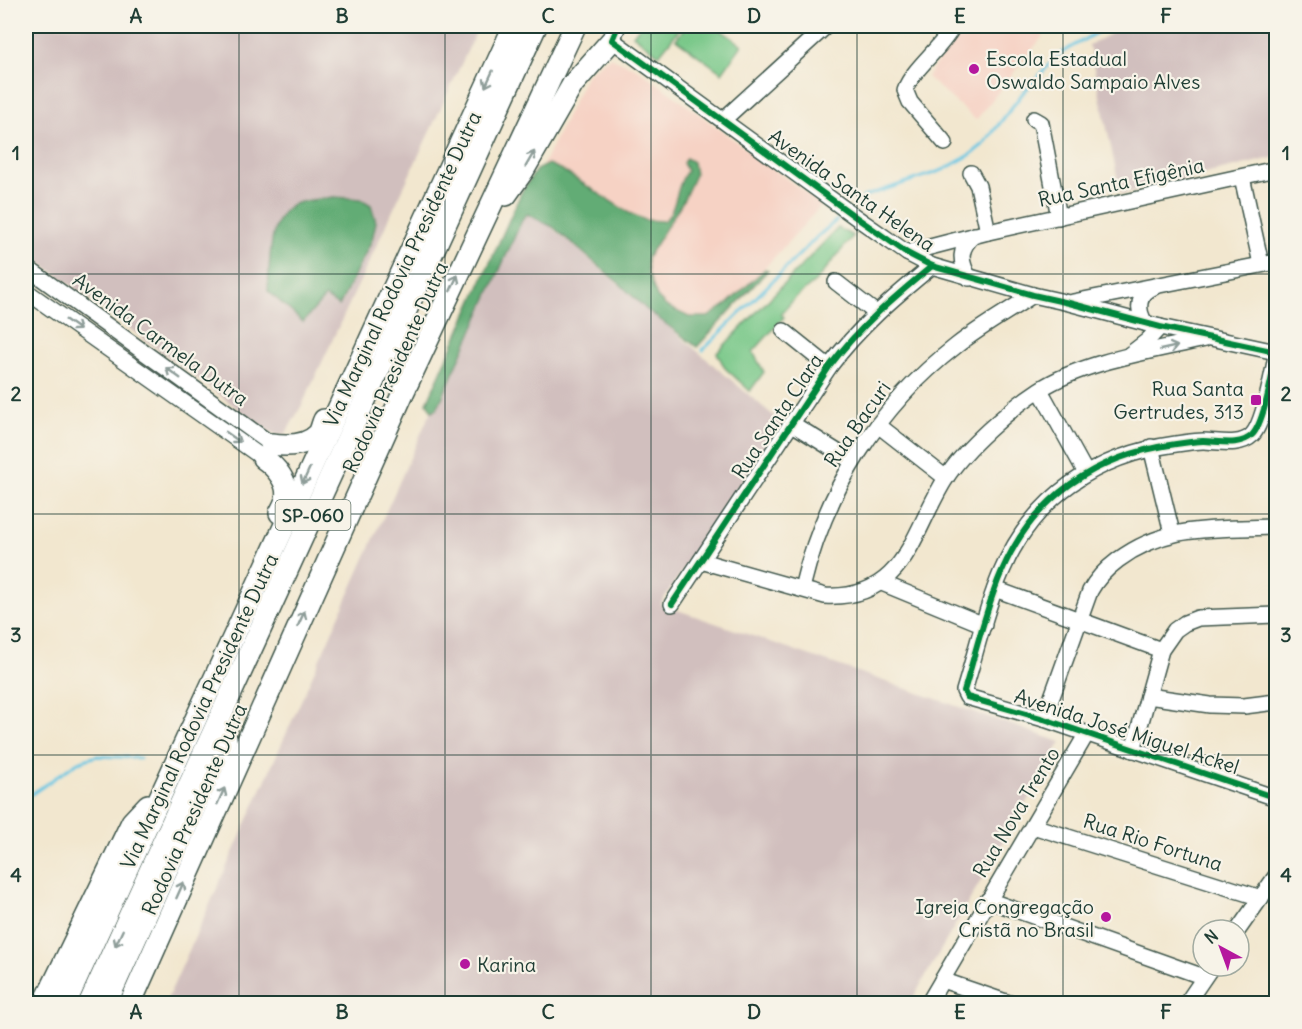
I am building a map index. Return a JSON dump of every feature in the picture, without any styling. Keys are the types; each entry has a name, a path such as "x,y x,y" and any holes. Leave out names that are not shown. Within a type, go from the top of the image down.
{"highway":[{"name":"Via Marginal Rodovia Presidente Dutra","path":"65,1004 514,26"},
{"name":"Rodovia Presidente Dutra","path":"89,1004 536,26"},
{"name":"Rodovia Presidente Dutra","path":"106,1004 552,26"},
{"name":"Rodovia Presidente Dutra","path":"132,1004 139,982 403,393 575,26"},
{"path":"482,223 523,171 573,84 615,33"},
{"path":"249,599 255,567 287,498 286,486 272,464 267,451 294,445 318,434 351,365 365,347"},
{"path":"44,1004 132,822 162,789"}],"street":[{"path":"723,120 826,26"},
{"path":"945,142 910,102 905,90 911,77 953,26"},
{"name":"Avenida Santa Helena","path":"615,33 723,120 907,252 932,266 969,278 1160,327 1276,352"},
{"path":"1034,119 1041,123 1059,217"},
{"name":"Rua Santa Efigênia","path":"907,252 1276,169"},
{"path":"969,278 963,265 962,253 966,243 981,234 978,186 971,173"},
{"path":"1070,303 1269,263 1242,177"},
{"name":"Rua Santa Clara","path":"672,604 791,423 851,338 876,313 932,266"},
{"name":"Avenida Carmela Dutra","path":"26,267 267,451"},
{"path":"836,282 876,313"},
{"path":"996,320 1005,303 1003,287"},
{"path":"1145,322 1140,312 1141,297 1146,290 1154,287"},
{"name":"Avenida Carmela Dutra","path":"26,291 267,451"},
{"name":"Rua Bacuri","path":"801,588 824,518 852,461 878,425 907,389 932,366 958,345 1033,295"},
{"path":"1126,357 1147,341 1160,327"},
{"path":"784,331 829,367"},
{"path":"701,561 825,596 853,594 882,583 903,559 946,478 961,459 985,435 1040,390 1063,378 1126,357 1211,338"},
{"path":"882,583 984,625 995,589 1012,552 1033,520 1052,499 1086,473 1119,457 1151,447 1201,441 1246,440 1253,434 1260,421 1276,357"},
{"path":"1040,390 1086,473"},
{"path":"791,423 852,461"},
{"path":"878,425 946,478"},
{"path":"1151,447 1172,533"},
{"path":"1044,719 1093,585 1109,567 1129,552 1172,533 1276,524"},
{"path":"995,589 1161,650"},
{"path":"1133,750 1161,650 1175,630 1198,618 1276,615"},
{"name":"Avenida José Miguel Ackel","path":"984,625 964,691 967,697 1044,719 1273,796"},
{"path":"1148,696 1210,705 1245,706 1276,702"},
{"name":"Rua Nova Trento","path":"928,1004 1086,735"},
{"name":"Rua Rio Fortuna","path":"1033,826 1261,898"},
{"path":"1247,918 1276,876"},
{"path":"988,900 1191,966"},
{"path":"1186,1004 1203,978"},
{"path":"942,980 1012,1004"}],"shaded area":[{"path":"26,26 479,26 303,403 286,433 277,435 267,430 26,252"},
{"name":"Escola Estadual Oswaldo Sampaio Alves","path":"962,26 1051,26 976,120 927,77"},
{"path":"1125,26 1276,26 1276,157 1121,194 1089,45"},
{"path":"610,57 639,70 822,205 695,344 527,197 587,74"},
{"path":"524,204 782,423 660,604 1061,742 910,1003 165,1004"}],"green space":[{"path":"640,26 682,26 659,55 633,35"},
{"path":"686,26 715,26 742,45 722,73 676,39"},
{"path":"686,158 693,162 695,175 683,201 647,258 648,273 657,297 666,306 689,317 708,317 727,304 765,269 768,270 697,347 646,309 553,227 527,214 523,218 437,409 432,411 427,403 522,191 536,170 548,164 562,170 629,213 645,220 664,221 672,210 680,183 687,171 683,163"},
{"path":"334,197 361,199 371,205 376,222 372,240 339,306 325,297 303,322 268,291 270,254 275,228 287,208 297,203"},
{"path":"838,228 853,236 816,281 796,297 781,314 784,317 753,352 764,372 750,391 725,368 717,353"}],"waterway":[{"path":"863,197 943,170 970,155 984,144 1022,94 1059,54 1108,26"},
{"path":"703,350 837,220"},
{"path":"26,798 78,762 97,756 140,758"}],"cycle path":[{"path":"618,26 612,40 857,218 907,253 932,266 1033,295 1160,327 1276,352"},
{"path":"672,604 829,367 878,313 932,266"},
{"path":"1276,357 1260,420 1252,435 1247,439 1235,442 1200,441 1176,444 1119,458 1070,484 1049,502 1014,546 1001,573 985,616 964,691 967,697 1044,719 1276,798"}],"place":[{"name":"Escola Estadual Oswaldo Sampaio Alves","path":"974,69"},
{"name":"Rua Santa Gertrudes, 313","path":"1256,400"},
{"name":"Igreja Congregação Cristã no Brasil","path":"1106,917"},
{"name":"Karina","path":"465,964"}]}
